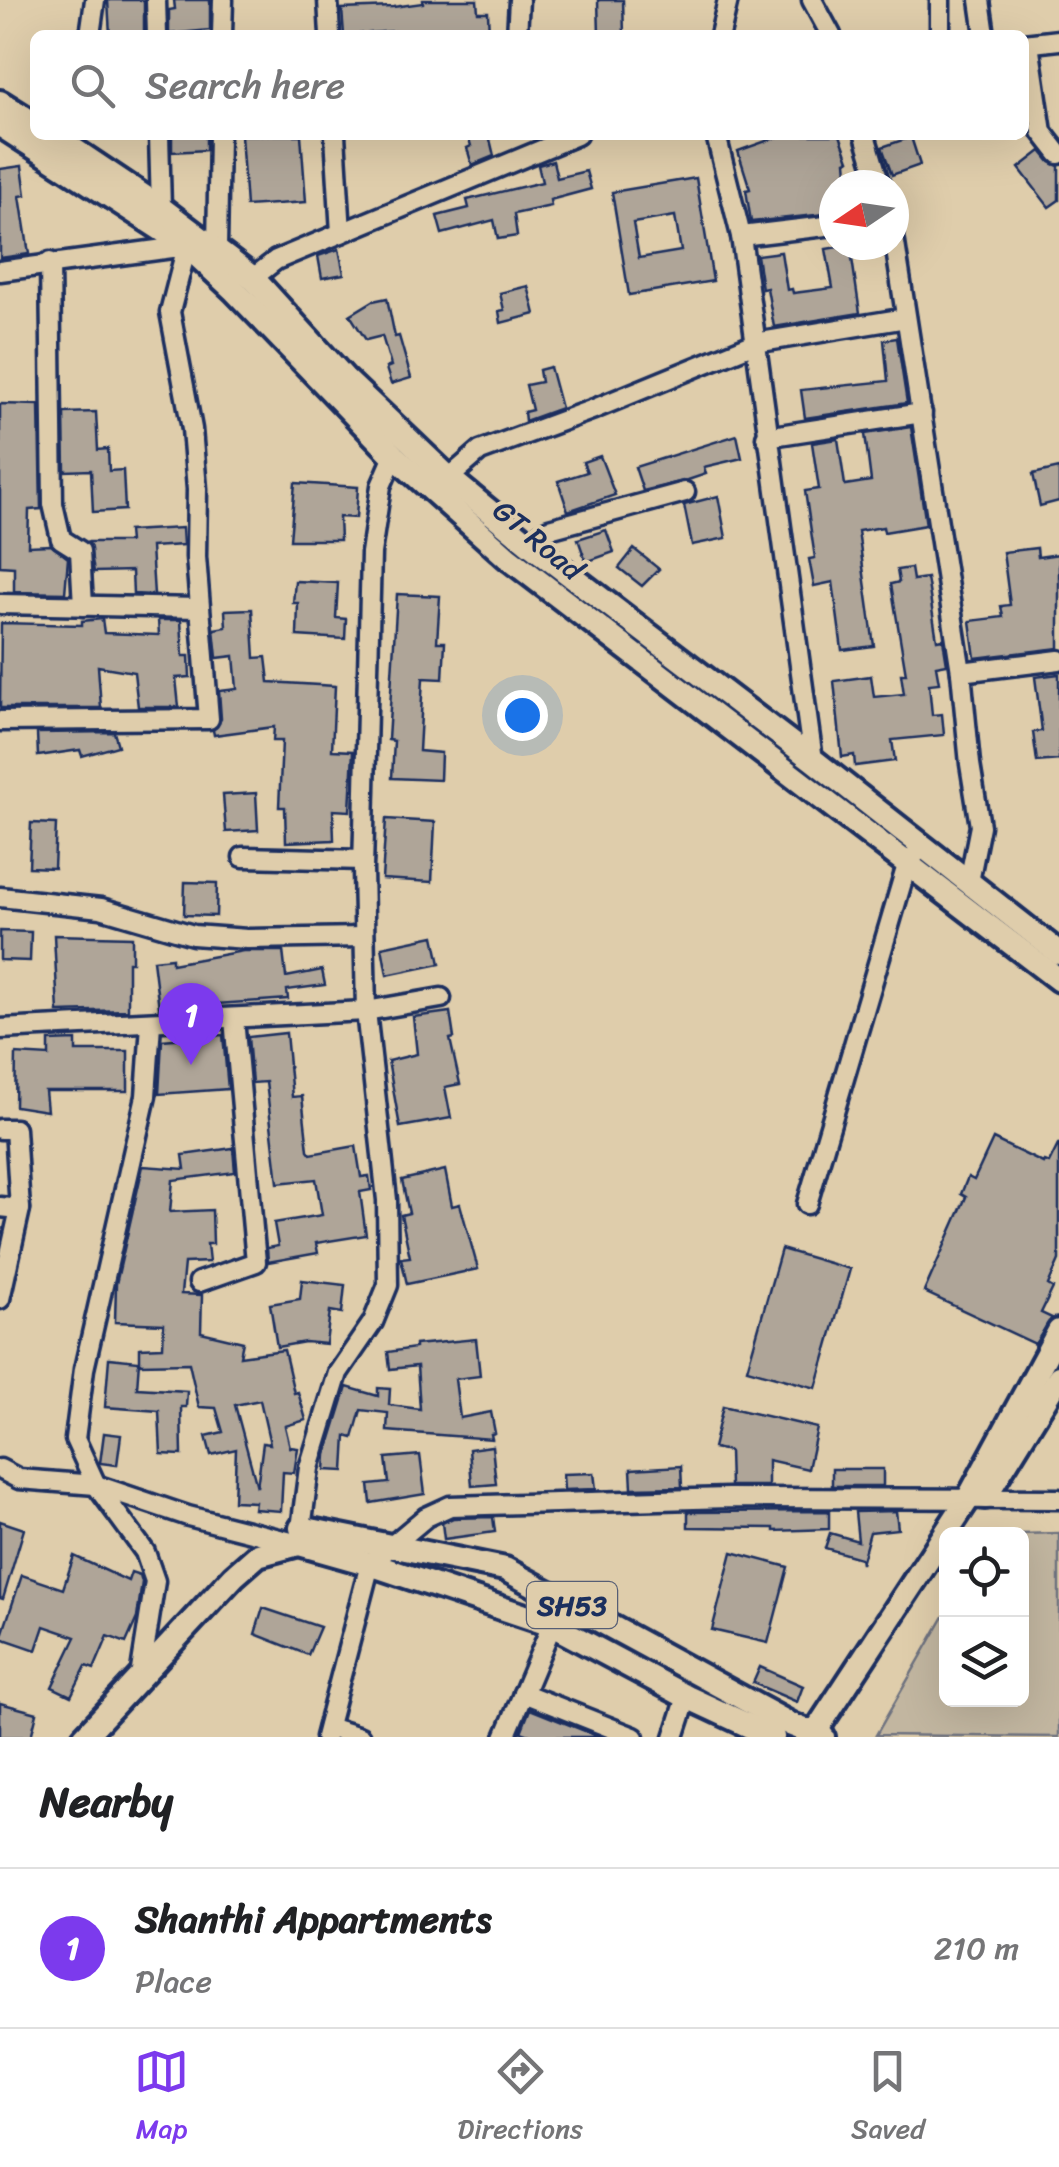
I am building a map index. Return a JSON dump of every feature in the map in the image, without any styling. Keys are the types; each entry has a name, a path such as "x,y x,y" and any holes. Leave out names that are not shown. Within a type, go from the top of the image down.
{"main road":[{"path":"0,102 30,121"},
{"name":"GT Road","path":"0,125 187,246 394,456 507,558 1059,980"},
{"path":"74,142 253,278 344,378 449,478 1059,953"},
{"path":"963,1527 1059,1331"},
{"path":"820,1736 1059,1377"},
{"path":"84,1737 246,1566 300,1536"},
{"name":"SH53","path":"300,1536 391,1546 506,1569 776,1716 820,1736"},
{"name":"SH53","path":"300,1536 370,1564 552,1625 687,1698 773,1737"},
{"path":"820,1736 939,1566"}],"street":[{"path":"91,30 95,0"},
{"path":"156,0 156,30"},
{"path":"222,30 223,0"},
{"path":"328,0 330,30"},
{"path":"516,30 518,0"},
{"path":"721,30 728,0"},
{"path":"812,0 828,30"},
{"path":"940,0 940,30"},
{"path":"980,0 984,30"},
{"path":"1029,44 1059,40"},
{"path":"1029,60 1042,132 1059,154"},
{"path":"159,140 162,208"},
{"path":"216,248 220,140"},
{"path":"336,140 341,234"},
{"path":"523,140 526,156"},
{"path":"253,278 276,260 565,140"},
{"path":"717,140 741,236 813,760"},
{"path":"866,140 875,170"},
{"path":"741,236 819,227"},
{"path":"0,271 187,246 170,312 192,429 208,719 0,721"},
{"path":"897,260 961,672 980,826 969,882"},
{"path":"50,262 53,504 61,539 80,551 83,606"},
{"path":"449,478 480,451 755,343 906,318"},
{"path":"766,437 922,414"},
{"path":"0,1469 19,1479 96,1485 188,1516 300,1536 309,1468 338,1373 373,1322 388,1285 386,1200 366,1011 364,860 371,553 380,486 394,456"},
{"path":"528,543 549,529 685,492"},
{"path":"0,604 199,608"},
{"path":"961,672 1059,660"},
{"path":"806,1204 907,866 922,846"},
{"path":"242,857 364,860"},
{"path":"0,897 101,908 192,935 247,940 364,937"},
{"path":"0,1029 366,1011 441,998"},
{"path":"199,1282 256,1262 234,1019"},
{"path":"140,1677 156,1581 144,1552 96,1485 75,1438 88,1350 146,1096 151,1024"},
{"path":"0,1129 15,1130 20,1208 0,1299"},
{"path":"0,1208 20,1208"},
{"path":"360,1737 326,1732 370,1564 426,1517 450,1506 728,1498 1059,1498"},
{"path":"505,1737 552,1625"},
{"path":"523,1693 634,1737"},
{"path":"674,1737 687,1698"}],"shaded area":[{"path":"1059,1533 1059,1737 876,1735 939,1625 939,1707 1029,1707 1029,1534"}],"building":[{"path":"108,0 144,0 144,30 110,30"},
{"path":"174,0 210,0 210,30 169,30 169,10 175,9"},
{"path":"477,0 478,12 488,12 489,30 344,30 342,9"},
{"path":"598,0 623,0 624,30 599,30"},
{"path":"172,140 206,140 206,150 172,152"},
{"path":"241,140 301,140 306,202 246,206"},
{"path":"469,140 490,140 494,156 472,165 467,148 471,146"},
{"path":"769,140 842,140 849,160 847,170 819,170 819,215 751,222 746,190 750,189 738,151"},
{"path":"912,140 920,165 890,170 882,147"},
{"path":"1041,151 1059,166 1059,200 1049,207 1019,168"},
{"path":"553,161 557,178 586,171 591,189 550,200 551,206 514,214 517,236 498,239 494,220 442,234 437,216 469,208 467,200 542,182 538,165"},
{"path":"22,166 26,195 20,196 29,254 0,258 0,169"},
{"path":"696,178 713,281 629,295 612,192","holes":["675,216 681,251 639,258 633,223"]},
{"path":"339,249 344,274 322,278 318,256"},
{"path":"781,252 787,290 792,289 793,293 833,288 828,260 852,260 860,313 774,327 757,255"},
{"path":"528,286 535,314 501,323 499,311 504,310 500,293"},
{"path":"387,298 395,337 399,336 411,378 391,384 386,368 391,366 382,336 366,340 350,315 373,301"},
{"path":"897,338 907,403 805,418 801,390 888,381 884,340"},
{"path":"550,367 561,408 525,421 524,412 532,410 526,385 541,382 539,370"},
{"path":"0,404 39,405 41,509 29,510 28,546 51,545 68,558 65,593 14,592 14,567 0,566"},
{"path":"96,412 98,450 108,449 109,471 123,470 125,510 93,512 91,470 65,471 64,413"},
{"path":"911,427 926,525 884,532 883,527 858,531 874,646 842,650 833,582 814,586 809,559 815,558 805,491 819,489 812,443 838,439 845,485 871,481 865,434"},
{"path":"737,435 742,458 704,467 706,474 688,480 643,491 635,467"},
{"path":"600,456 615,495 568,511 558,481 587,472 583,462"},
{"path":"1059,468 1059,501 1040,506 1033,474"},
{"path":"295,483 358,487 356,518 339,517 340,540 290,540"},
{"path":"718,496 726,538 692,545 684,505"},
{"path":"182,528 183,545 151,547 154,595 133,594 132,571 94,572 89,542 129,542 128,531"},
{"path":"606,530 614,552 586,562 578,539"},
{"path":"1037,548 1038,557 1059,554 1059,648 975,658 970,621 1003,617 1001,606 1010,605 1003,552"},
{"path":"634,549 659,569 642,586 619,568"},
{"path":"911,568 913,580 927,578 937,640 943,639 947,664 936,666 939,683 929,684 932,715 942,714 944,735 892,740 895,761 855,766 854,755 842,757 834,681 871,676 874,697 904,694 901,674 906,674 891,584 899,582 897,570"},
{"path":"295,581 338,583 336,618 346,619 345,639 297,636"},
{"path":"397,594 440,596 437,642 445,642 443,679 423,678 419,751 441,753 440,780 392,778 394,741 388,740"},
{"path":"252,609 255,658 266,657 269,682 335,686 332,750 353,751 350,811 333,810 334,840 286,842 285,807 279,807 282,741 273,741 274,727 214,735 221,719 219,691 237,689 234,656 217,658 214,629 226,627 225,610"},
{"path":"102,619 104,633 159,635 158,620 181,620 183,656 189,656 190,677 176,678 179,707 138,707 134,672 98,666 101,708 0,708 1,623 82,625 82,621"},
{"path":"1059,674 1059,760 1037,762 1033,732 1042,731 1035,677"},
{"path":"114,732 118,746 82,756 80,750 38,756 37,733"},
{"path":"256,793 258,830 226,832 223,795"},
{"path":"386,819 435,822 432,882 382,879"},
{"path":"31,823 56,824 54,868 29,867"},
{"path":"185,882 217,883 216,916 184,915"},
{"path":"0,931 31,932 30,961 0,960"},
{"path":"54,935 132,937 128,1010 58,1012"},
{"path":"434,936 440,964 387,975 382,947"},
{"path":"243,951 283,951 286,977 322,970 325,985 287,990 288,999 159,1008 153,960 172,958 172,964"},
{"path":"450,1012 454,1038 450,1039 460,1084 445,1087 451,1118 400,1127 388,1061 417,1054 413,1017"},
{"path":"286,1033 292,1097 302,1096 308,1150 311,1154 356,1146 361,1177 369,1176 371,1190 360,1192 366,1235 316,1243 318,1253 268,1262 267,1248 278,1246 274,1223 322,1215 316,1179 278,1183 266,1082 252,1083 248,1037"},
{"path":"223,1035 228,1089 159,1094 162,1040"},
{"path":"76,1040 76,1051 128,1051 128,1091 45,1091 47,1111 15,1106 16,1054 49,1056 49,1041"},
{"path":"993,1139 1043,1163 1049,1163 1059,1143 1059,1260 1048,1285 1053,1288 1041,1313 1052,1318 1035,1344 924,1292 966,1197 961,1194 968,1177 974,1180"},
{"path":"233,1148 235,1172 173,1180 170,1212 212,1210 213,1244 207,1244 209,1262 184,1263 181,1294 202,1295 201,1332 243,1342 240,1356 284,1350 294,1393 298,1392 306,1420 285,1426 290,1447 298,1448 294,1473 283,1472 281,1511 254,1509 255,1502 234,1501 236,1449 211,1455 206,1436 223,1432 216,1408 199,1407 189,1363 140,1364 140,1348 163,1347 164,1324 115,1322 116,1284 143,1166 185,1169 183,1155","holes":["260,1400 270,1444 263,1443 257,1487 235,1405"]},
{"path":"445,1170 452,1206 460,1204 478,1269 407,1284 401,1258 410,1257 401,1215 409,1213 402,1180"},
{"path":"781,1249 850,1269 816,1388 747,1369"},
{"path":"302,1280 345,1285 342,1313 330,1311 326,1344 305,1342 277,1347 270,1304 300,1299"},
{"path":"476,1339 480,1376 455,1379 460,1418 491,1412 495,1433 491,1434 492,1439 387,1431 388,1413 361,1410 353,1438 346,1436 344,1471 325,1470 347,1387 378,1396 378,1388 390,1389 389,1405 420,1409 417,1366 390,1369 388,1352"},
{"path":"109,1358 139,1361 137,1388 187,1391 186,1407 181,1407 182,1455 161,1454 159,1411 105,1407"},
{"path":"723,1406 817,1428 808,1469 768,1460 768,1486 730,1486 729,1451 713,1448"},
{"path":"104,1433 121,1435 117,1465 100,1463"},
{"path":"492,1446 496,1484 472,1486 469,1449"},
{"path":"420,1455 425,1494 371,1503 369,1485 389,1483 386,1458"},
{"path":"681,1466 682,1487 632,1488 631,1469"},
{"path":"832,1469 883,1469 883,1486 832,1486"},
{"path":"594,1473 596,1489 564,1490 563,1474"},
{"path":"829,1511 829,1529 688,1527 688,1512"},
{"path":"896,1511 898,1529 870,1532 861,1564 860,1558 825,1548 830,1533 858,1541 855,1512"},
{"path":"493,1517 495,1532 444,1539 442,1523 453,1518"},
{"path":"0,1521 24,1529 3,1599 0,1598"},
{"path":"732,1552 788,1567 768,1643 712,1630"},
{"path":"74,1556 128,1581 131,1572 140,1575 142,1582 137,1618 126,1643 108,1636 94,1669 86,1666 71,1696 52,1687 76,1637 44,1626 36,1650 1,1638 22,1575 63,1589"},
{"path":"263,1608 320,1627 308,1655 255,1634"},
{"path":"760,1667 803,1686 797,1702 753,1683"},
{"path":"0,1703 37,1713 31,1737 0,1737"},
{"path":"530,1709 600,1737 535,1737 521,1732"}],"place":[{"name":"Shanthi Appartments","path":"191,1065"}]}
